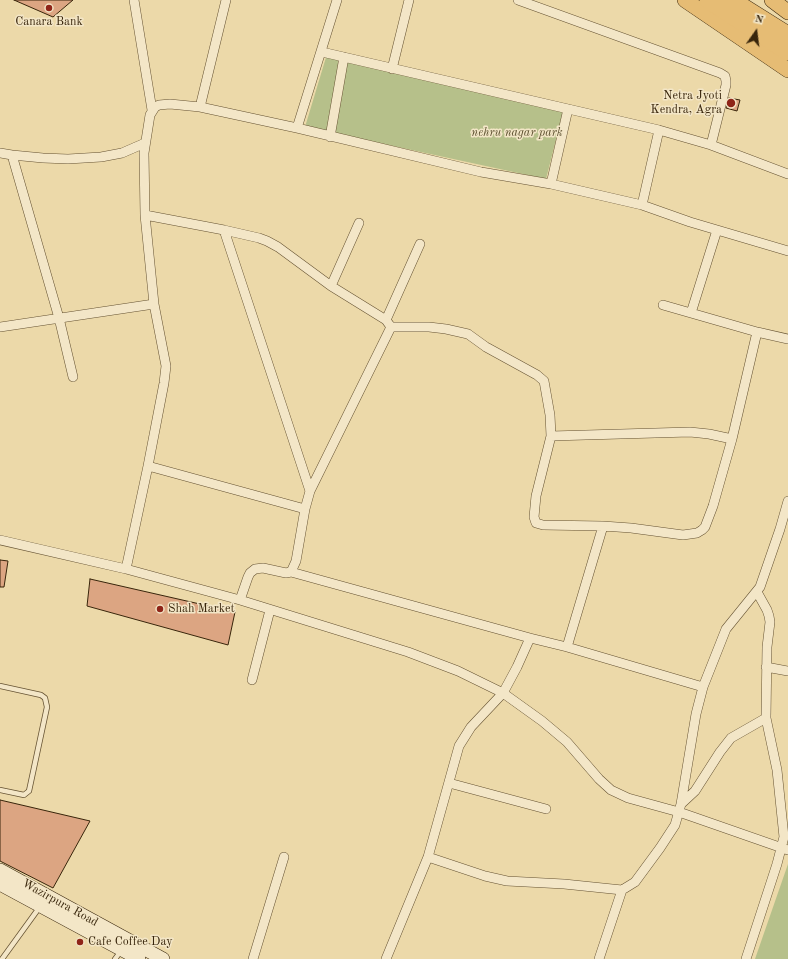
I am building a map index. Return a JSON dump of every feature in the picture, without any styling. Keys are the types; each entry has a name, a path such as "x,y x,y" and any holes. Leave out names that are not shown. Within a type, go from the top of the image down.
{"highway":[{"path":"708,0 788,52"},
{"path":"732,0 788,35"}],"main road":[{"path":"685,0 788,70"},
{"path":"772,0 788,12"},
{"name":"Wazirpura Road","path":"0,870 121,950 163,959"},
{"name":"Wazirpura Road","path":"0,884 139,959"}],"street":[{"path":"126,569 148,466 166,366 154,304 145,215 145,143 152,110 134,0"},
{"path":"200,107 226,0"},
{"path":"297,128 337,0"},
{"path":"392,69 410,0"},
{"path":"518,0 542,4 725,76 726,81 711,145"},
{"path":"322,52 659,130 711,145 788,174"},
{"path":"330,137 344,57"},
{"path":"152,110 159,105 170,104 200,107 297,128 481,172 551,184 642,205 717,230 788,251"},
{"path":"551,184 568,109"},
{"path":"642,205 659,130"},
{"path":"0,153 68,159 101,157 122,153 145,143"},
{"path":"12,155 59,318 73,377"},
{"path":"145,215 259,238 272,244 331,286 389,324 446,329 468,334 486,347 541,378 545,383 550,415 551,436 536,496 535,520 543,525 603,526 683,535 697,533 702,530 705,527 713,506 732,439 757,332"},
{"path":"331,286 359,223"},
{"path":"224,230 310,491"},
{"path":"691,313 717,230"},
{"path":"291,572 296,562 305,509 310,491 389,324 420,244"},
{"path":"0,327 154,304"},
{"path":"663,305 757,332 788,339"},
{"path":"551,436 690,432 732,439"},
{"path":"148,466 305,509"},
{"path":"428,857 485,876 507,881 564,884 622,890 635,882 675,825 680,808 696,714 703,687 726,629 757,592 784,531 788,501"},
{"path":"567,647 603,526"},
{"path":"0,540 126,569 240,600 428,659 458,671 502,693 542,721 558,733 573,748 599,780 611,790 628,798 680,808 785,849"},
{"path":"240,600 248,577 252,571 263,568 286,573 291,572 567,647 703,687"},
{"path":"746,959 785,849 778,770 766,718 766,667 769,616 757,592"},
{"path":"252,680 270,610"},
{"path":"386,959 428,857 459,746 471,727 502,693 517,667 530,638"},
{"path":"766,667 788,671"},
{"path":"680,808 692,795 731,738 766,718"},
{"path":"449,783 546,809"},
{"path":"253,959 284,857"},
{"path":"599,959 622,890"}],"lane":[{"path":"0,686 42,695 45,698 47,707 29,791 24,795 0,790"},
{"path":"2,959 40,906"}],"green space":[{"name":"nehru nagar park","path":"327,54 565,104 546,179 305,127"},
{"path":"788,864 788,959 755,959"}],"building":[{"name":"Canara Bank","path":"14,0 73,0 53,17"},
{"path":"729,98 740,100 737,111 726,108"},
{"path":"0,560 8,561 4,587 0,587"},
{"name":"Shah Market","path":"90,579 235,612 228,645 87,606"},
{"path":"0,800 90,821 53,888 0,861"}],"place":[{"name":"Canara Bank","path":"49,8"},
{"name":"Netra Jyoti Kendra, Agra","path":"731,103"},
{"name":"Shah Market","path":"160,609"},
{"name":"Cafe Coffee Day","path":"80,942"}]}
